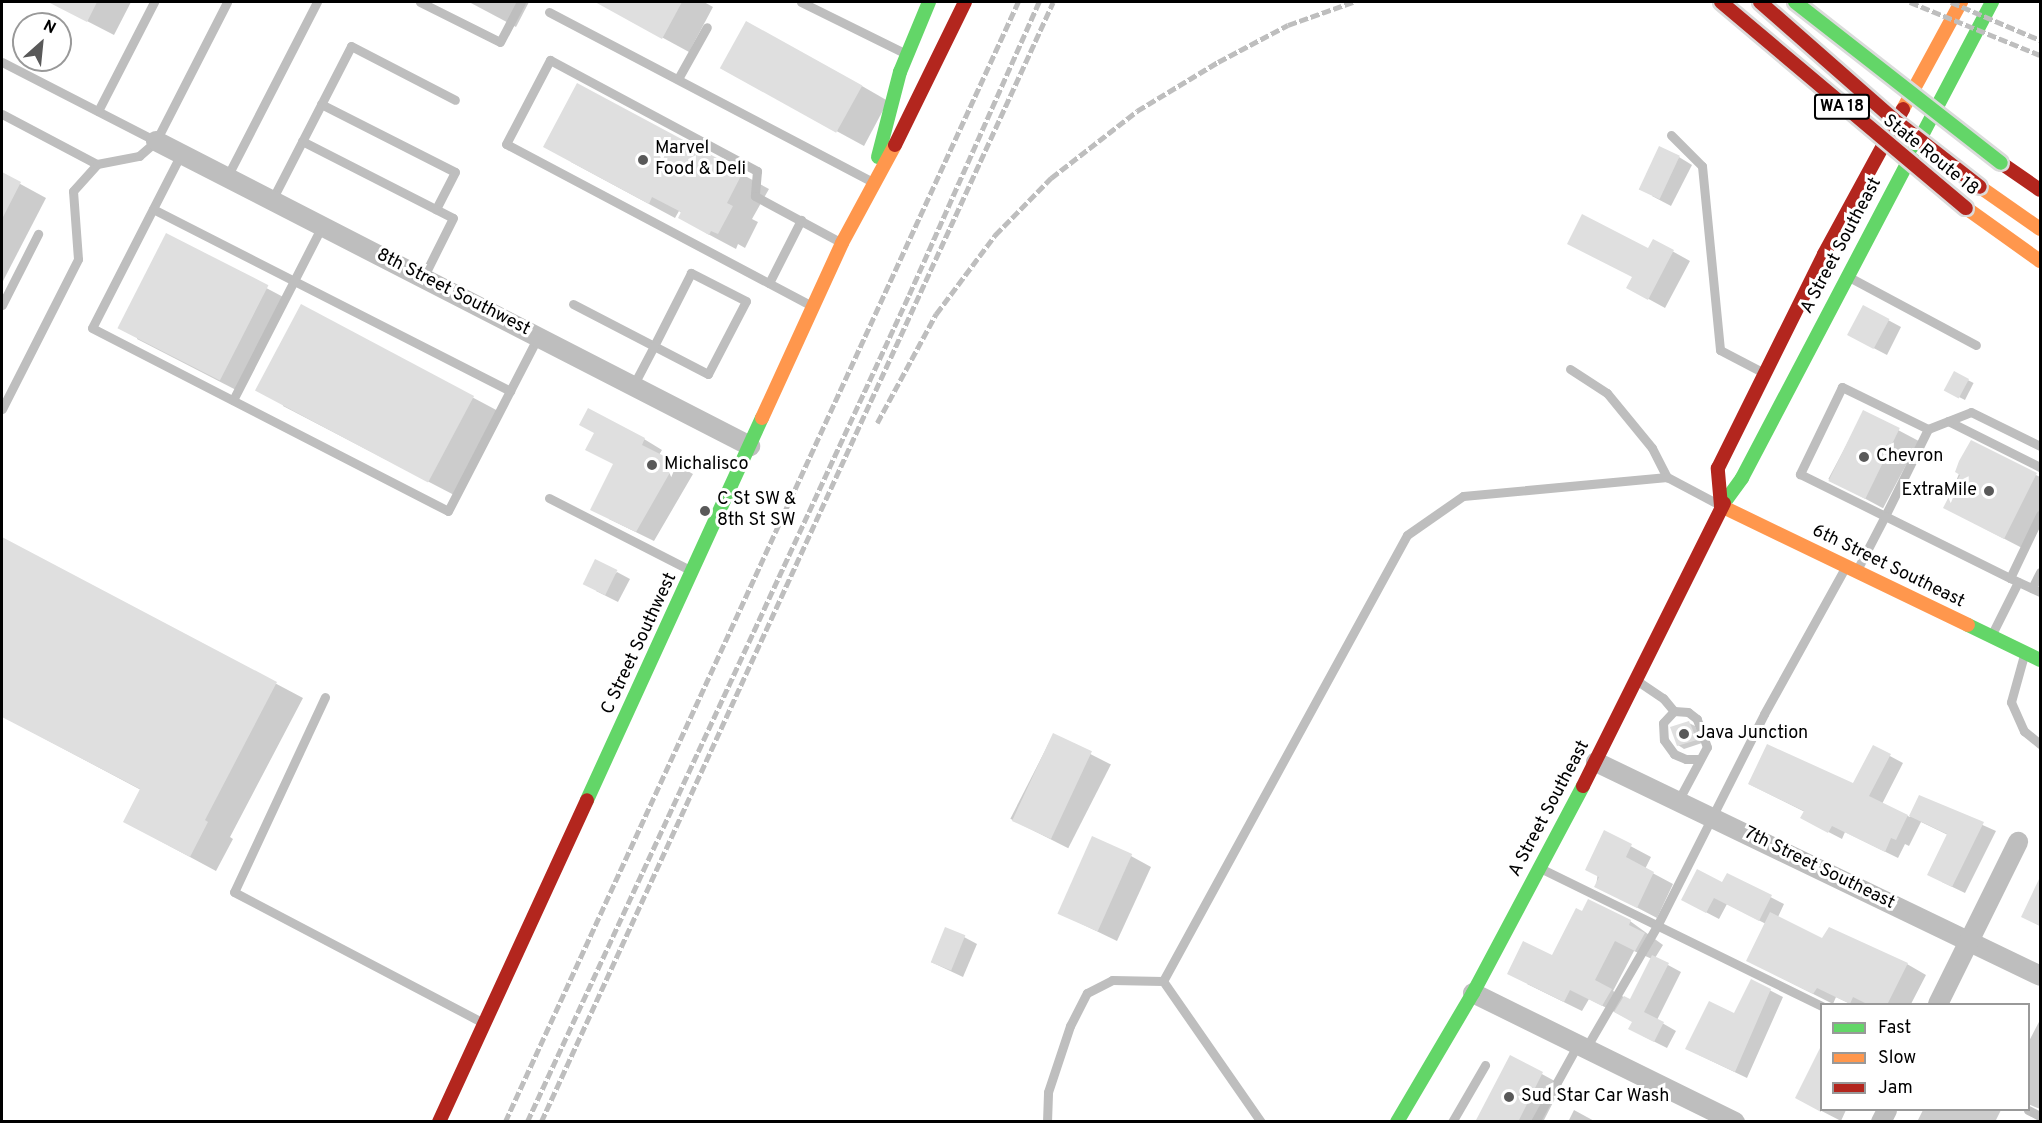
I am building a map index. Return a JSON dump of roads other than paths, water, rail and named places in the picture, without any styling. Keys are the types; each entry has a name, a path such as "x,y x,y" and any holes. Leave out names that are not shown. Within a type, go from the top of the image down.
{"main road":[{"name":"C Street Southwest","path":"873,182 888,108 929,2"},
{"name":"C Street Southwest","path":"439,1122 842,243 924,90 965,2"},
{"name":"State Route 18","path":"1721,2 1966,208 2040,261"},
{"name":"State Route 18","path":"1760,2 1893,119 1980,187 2040,229"},
{"path":"1795,2 2001,163 2040,190"},
{"name":"A Street Southeast","path":"1720,506 1718,468 1863,180 1961,2"},
{"name":"A Street Southeast","path":"1397,1122 1473,993 1540,868 1596,762 1720,506 1742,478 1846,276 1992,2"},
{"name":"6th Street Southeast","path":"1720,506 2040,660"}],"street":[{"name":"8th Street Southwest","path":"156,141 750,446"},
{"name":"7th Street Southeast","path":"1596,762 2040,976"},
{"path":"1939,1003 2018,842"},
{"path":"1473,993 1735,1122"}],"lane":[{"path":"98,111 154,2"},
{"path":"3,403 73,274 78,259 73,191 97,164 139,156 156,141 227,2"},
{"path":"227,177 317,2"},
{"path":"420,2 500,42 520,2"},
{"path":"801,2 907,54"},
{"path":"549,12 680,77 873,182"},
{"path":"680,77 706,27"},
{"path":"272,200 351,46 455,99"},
{"path":"813,307 506,144 550,60 757,171 755,196 842,243"},
{"path":"2,62 156,141"},
{"path":"321,104 455,172 436,209"},
{"path":"2,114 97,164"},
{"path":"1671,135 1702,166 1720,350 1764,374"},
{"path":"302,141 453,218 423,278"},
{"path":"181,154 92,328 448,511 538,337"},
{"path":"153,209 510,392"},
{"path":"769,283 801,220"},
{"path":"233,400 322,226"},
{"path":"2,306 38,234"},
{"path":"573,304 654,346 708,374 746,301 691,273 654,346 633,386"},
{"path":"1846,276 1976,345"},
{"path":"1570,369 1606,393 1652,448 1667,477 1720,506"},
{"path":"1928,429 1842,387 1800,474 2036,590 2040,572"},
{"path":"1536,1122 1657,926 1713,818 1851,569 1885,516 1928,429 1971,412 2040,446"},
{"path":"1948,421 2040,467"},
{"path":"1163,981 1407,535 1463,496 1667,477"},
{"path":"549,498 693,572"},
{"path":"1991,636 2040,515"},
{"path":"2025,653 2015,676 2011,702 2024,731 2040,744"},
{"path":"1636,680 1663,698 1674,711 1693,715 1703,727 1707,747 1698,759 1678,801"},
{"path":"325,697 234,892 484,1023"},
{"path":"1674,711 1663,723 1664,740 1674,754 1686,759 1698,759"},
{"path":"1540,868 1820,1006"},
{"path":"1047,1122 1048,1092 1070,1026 1087,993 1112,980 1163,981"},
{"path":"1163,981 1261,1122"},
{"path":"1452,1122 1485,1065"}],"railway":[{"path":"505,1122 1018,2"},
{"path":"527,1122 909,295 1039,2"},
{"path":"541,1122 1053,2"},
{"path":"877,423 936,314 995,235 1051,178 1137,111 1218,62 1288,25 1353,2"},
{"path":"1910,2 2040,55"},
{"path":"1951,2 2040,40"}],"place":[{"name":"Marvel Food & Deli","path":"643,160"},
{"name":"Chevron","path":"1864,457"},
{"name":"Michalisco","path":"652,465"},
{"name":"ExtraMile","path":"1989,491"},
{"name":"C St SW & 8th St SW","path":"705,511"},
{"name":"Java Junction","path":"1684,734"},
{"name":"Sud Star Car Wash","path":"1509,1097"}]}
